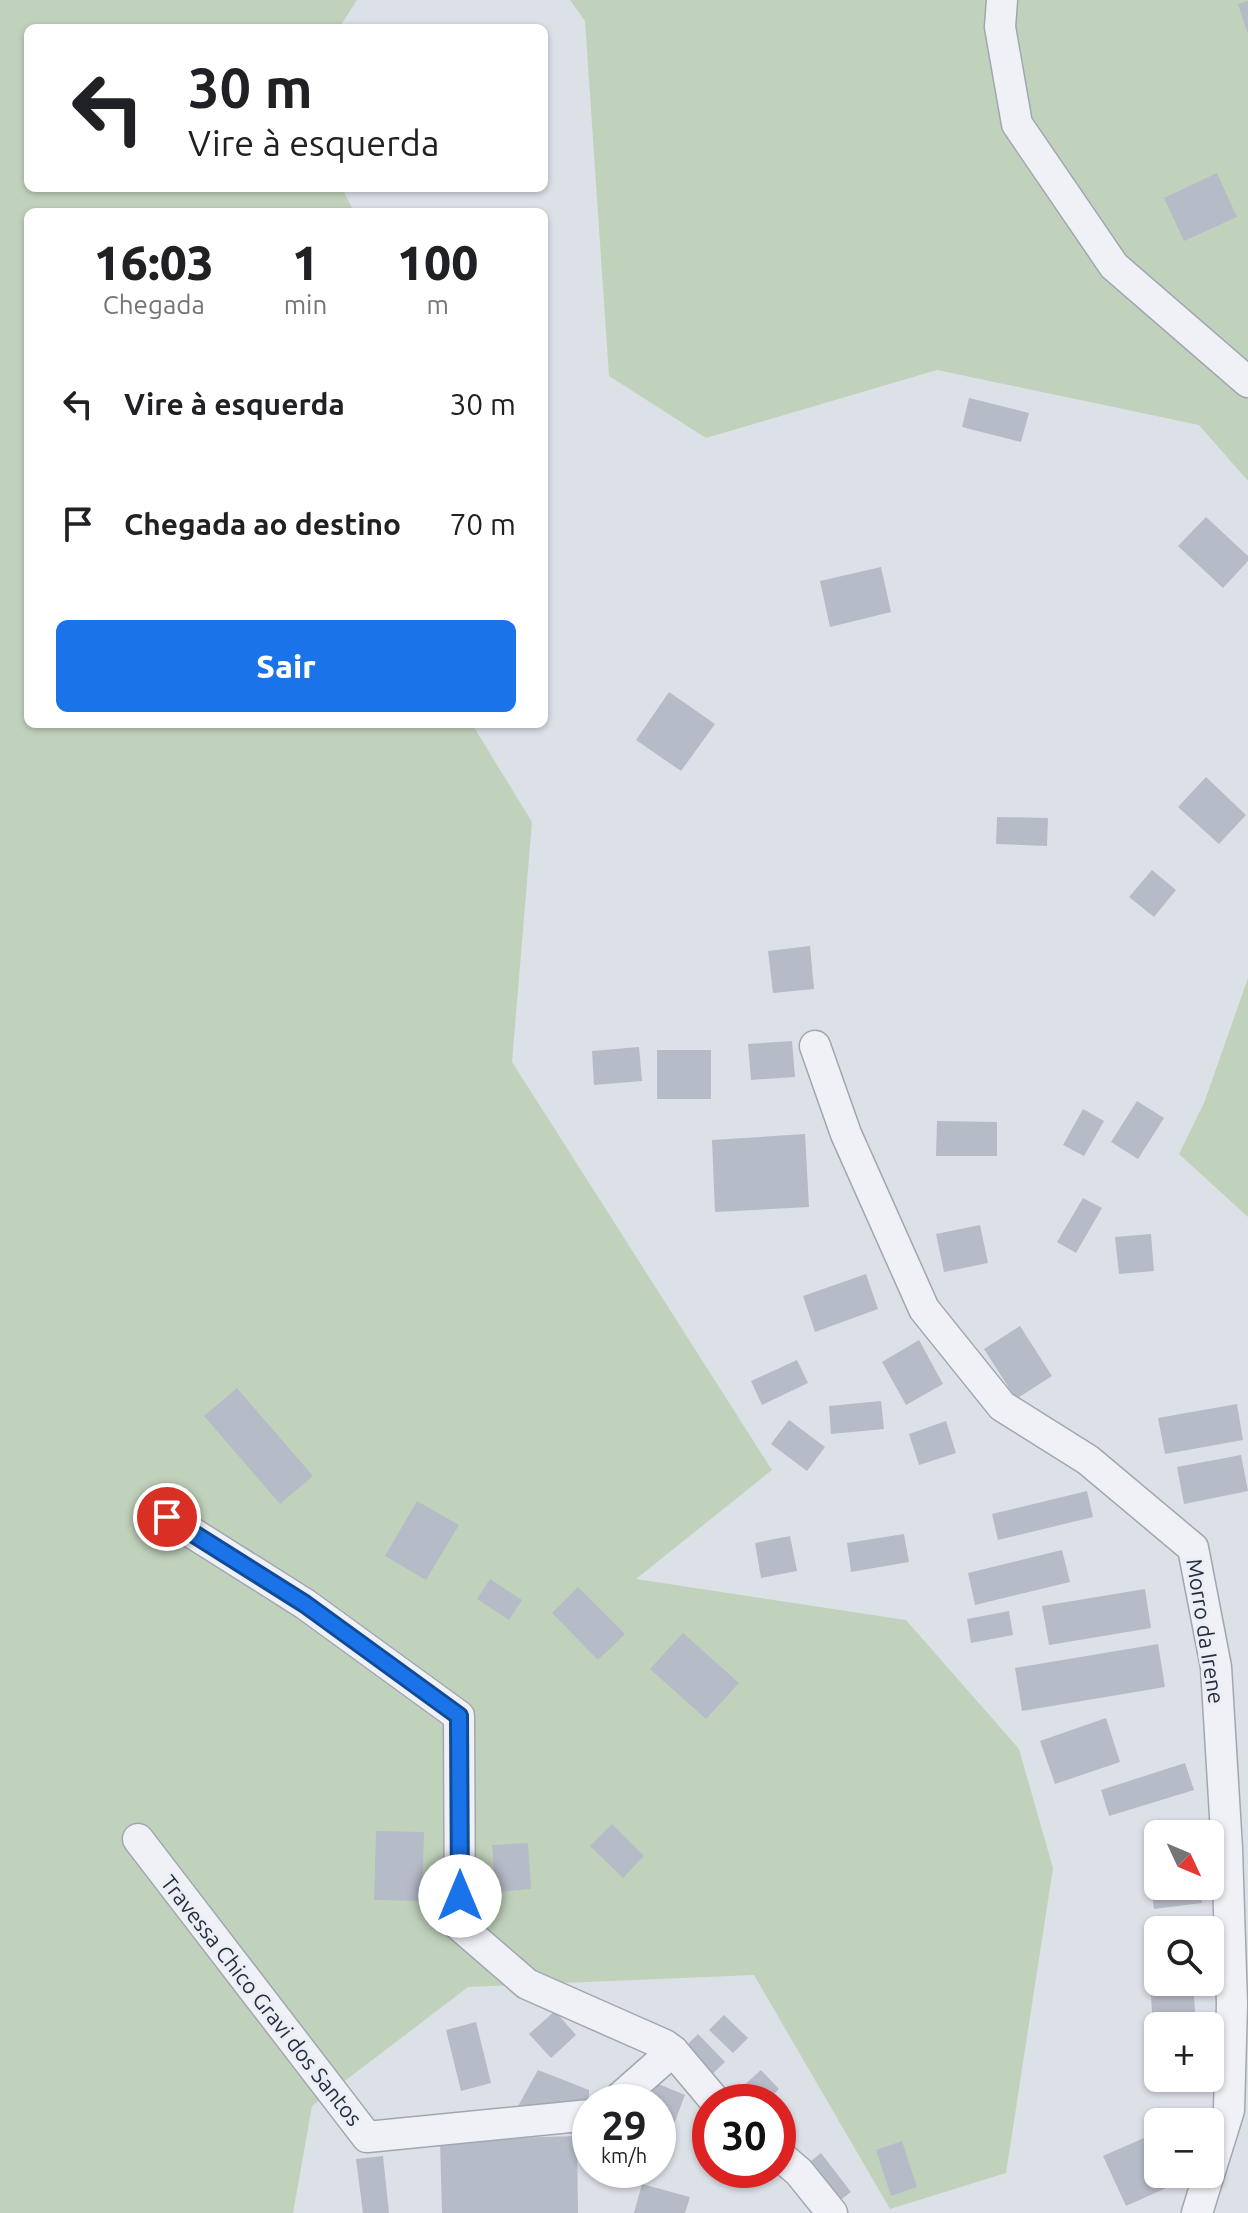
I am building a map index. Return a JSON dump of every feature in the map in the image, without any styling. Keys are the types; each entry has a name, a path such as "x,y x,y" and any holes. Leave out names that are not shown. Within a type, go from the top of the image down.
{"street":[{"path":"1002,0 1000,27 1017,124 1114,266 1248,382"},
{"name":"Morro da Irene","path":"815,1046 860,1170 924,1309 1002,1406 1088,1460 1193,1548 1216,1667 1232,2004 1229,2110 1197,2213"},
{"path":"167,1517 305,1604 459,1716 460,1926 527,1984 665,2045 701,2084"},
{"name":"Travessa Chico Gravi dos Santos","path":"138,1839 367,2137 572,2117"},
{"path":"635,2084 673,2051"},
{"path":"796,2169 832,2213"}],"green space":[{"path":"0,0 357,0 342,24 24,24 24,192 344,192 352,208 24,208 24,728 474,728 532,822 512,1062 772,1470 636,1579 906,1620 1019,1749 1053,1868 1006,2173 890,2209 754,1975 468,1987 312,2106 293,2213 0,2213"},
{"path":"570,0 1248,0 1248,481 1199,425 937,370 706,438 609,376 585,21"},
{"path":"1248,978 1248,1217 1179,1154 1204,1103"}],"building":[{"path":"1248,1 1248,32 1247,32 1238,4"},
{"path":"1217,173 1237,217 1184,241 1164,198"},
{"path":"969,398 1029,413 1021,442 962,427"},
{"path":"1206,517 1248,556 1248,561 1223,588 1178,546"},
{"path":"881,567 891,612 830,627 820,581"},
{"path":"669,692 715,724 681,771 636,740"},
{"path":"1206,777 1246,815 1219,844 1178,807"},
{"path":"997,817 1048,818 1047,846 996,844"},
{"path":"1152,870 1176,890 1154,917 1129,897"},
{"path":"810,946 814,989 773,993 768,951"},
{"path":"792,1041 795,1077 751,1080 748,1044"},
{"path":"639,1047 642,1081 594,1085 592,1051"},
{"path":"657,1050 711,1050 711,1099 657,1099"},
{"path":"1137,1101 1164,1118 1138,1159 1111,1142"},
{"path":"1083,1109 1104,1121 1084,1156 1063,1145"},
{"path":"937,1121 997,1122 997,1156 936,1156"},
{"path":"805,1134 809,1207 715,1212 712,1140"},
{"path":"1083,1198 1102,1208 1076,1253 1057,1242"},
{"path":"980,1225 988,1263 944,1272 936,1234"},
{"path":"1151,1234 1154,1271 1119,1274 1115,1237"},
{"path":"866,1274 878,1309 815,1332 803,1296"},
{"path":"1020,1326 1052,1376 1016,1399 984,1349"},
{"path":"919,1340 943,1384 906,1405 882,1362"},
{"path":"797,1360 808,1383 762,1405 751,1381"},
{"path":"237,1388 313,1476 280,1504 204,1416"},
{"path":"881,1401 884,1429 831,1434 829,1406"},
{"path":"1237,1404 1243,1440 1165,1454 1158,1418"},
{"path":"789,1420 825,1447 807,1471 771,1444"},
{"path":"946,1421 956,1453 919,1465 909,1434"},
{"path":"1241,1455 1248,1491 1184,1504 1177,1467"},
{"path":"1087,1491 1093,1517 998,1540 992,1514"},
{"path":"417,1501 459,1525 426,1580 385,1556"},
{"path":"904,1534 909,1562 851,1572 847,1543"},
{"path":"790,1536 797,1571 761,1578 755,1543"},
{"path":"1062,1550 1070,1582 975,1605 968,1573"},
{"path":"490,1579 522,1600 509,1620 477,1599"},
{"path":"578,1587 625,1634 598,1660 552,1613"},
{"path":"1145,1589 1151,1628 1049,1645 1042,1606"},
{"path":"1009,1611 1013,1635 971,1643 967,1619"},
{"path":"683,1633 739,1683 706,1719 650,1669"},
{"path":"1158,1644 1165,1687 1022,1711 1015,1668"},
{"path":"1106,1718 1120,1762 1055,1784 1040,1741"},
{"path":"1185,1763 1194,1790 1109,1816 1101,1790"},
{"path":"612,1824 644,1856 623,1878 590,1846"},
{"path":"376,1831 424,1832 422,1901 374,1900"},
{"path":"528,1843 531,1889 496,1892 492,1845"},
{"path":"1153,1900 1201,1900 1202,1903 1154,1909"},
{"path":"1151,1996 1194,1996 1195,2012 1152,2012"},
{"path":"555,2011 576,2035 551,2058 529,2034"},
{"path":"724,2015 748,2038 733,2053 709,2030"},
{"path":"476,2022 491,2083 461,2091 446,2030"},
{"path":"698,2034 725,2062 709,2077 682,2050"},
{"path":"538,2070 574,2084 572,2105 517,2108"},
{"path":"761,2070 774,2084 745,2084"},
{"path":"676,2091 685,2095 676,2119"},
{"path":"572,2136 572,2188 578,2188 578,2213 442,2213 440,2140"},
{"path":"1144,2138 1144,2188 1166,2188 1126,2206 1103,2156"},
{"path":"902,2141 917,2187 891,2196 876,2150"},
{"path":"821,2153 851,2192 835,2204 806,2165"},
{"path":"383,2156 389,2213 363,2213 356,2159"},
{"path":"641,2188 657,2188 690,2197 685,2213 634,2213"}],"route":[{"path":"167,1517 305,1604 459,1716 460,1896"}]}
